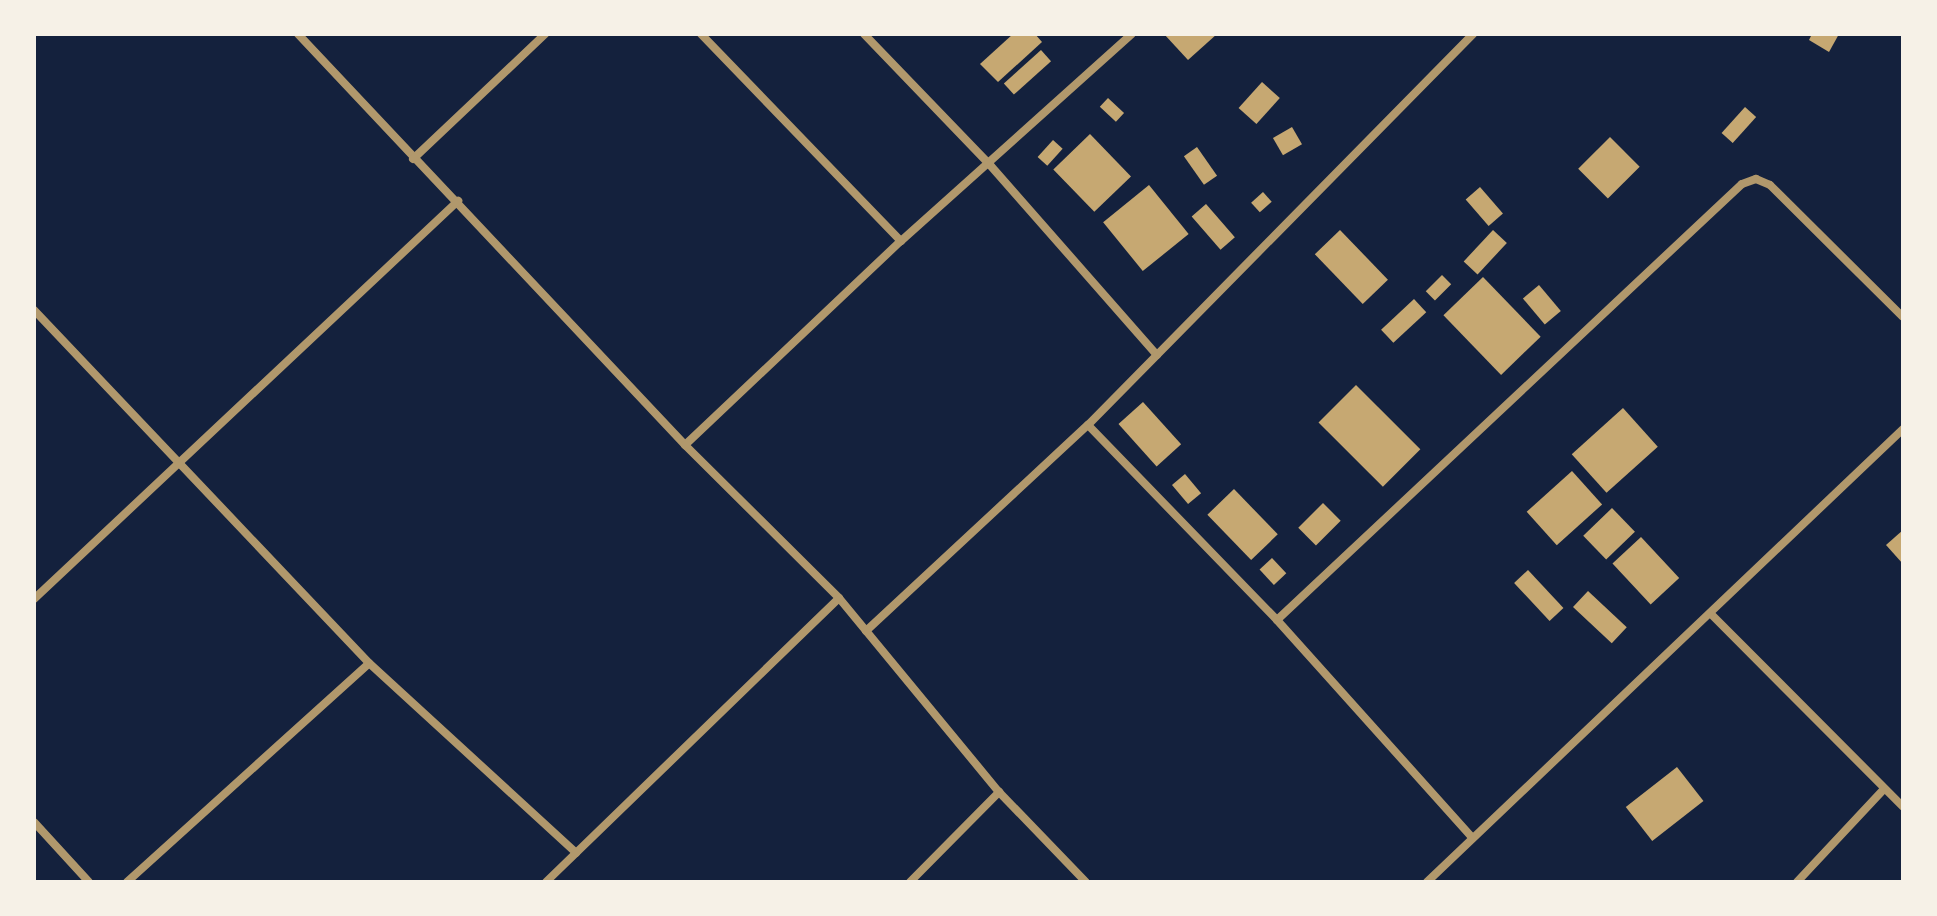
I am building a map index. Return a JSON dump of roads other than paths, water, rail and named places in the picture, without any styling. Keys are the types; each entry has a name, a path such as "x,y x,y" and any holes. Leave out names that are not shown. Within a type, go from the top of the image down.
{"street":[{"path":"298,34 685,445 839,598 999,792 1086,882"},
{"path":"413,159 545,34"},
{"path":"701,34 901,241"},
{"path":"864,34 990,165 1157,355"},
{"path":"685,445 901,241 990,165 1132,34"},
{"path":"866,631 1088,425 1473,34"},
{"path":"1277,620 1742,184 1756,179 1770,185 1903,317"},
{"path":"34,599 182,464 458,201"},
{"path":"34,310 369,663 576,853"},
{"path":"1088,425 1277,620 1472,837"},
{"path":"1427,882 1712,615 1903,429"},
{"path":"546,882 839,598"},
{"path":"1712,615 1903,807"},
{"path":"127,882 369,663"},
{"path":"1797,882 1884,789"},
{"path":"910,882 999,792"},
{"path":"34,822 89,882"}]}
